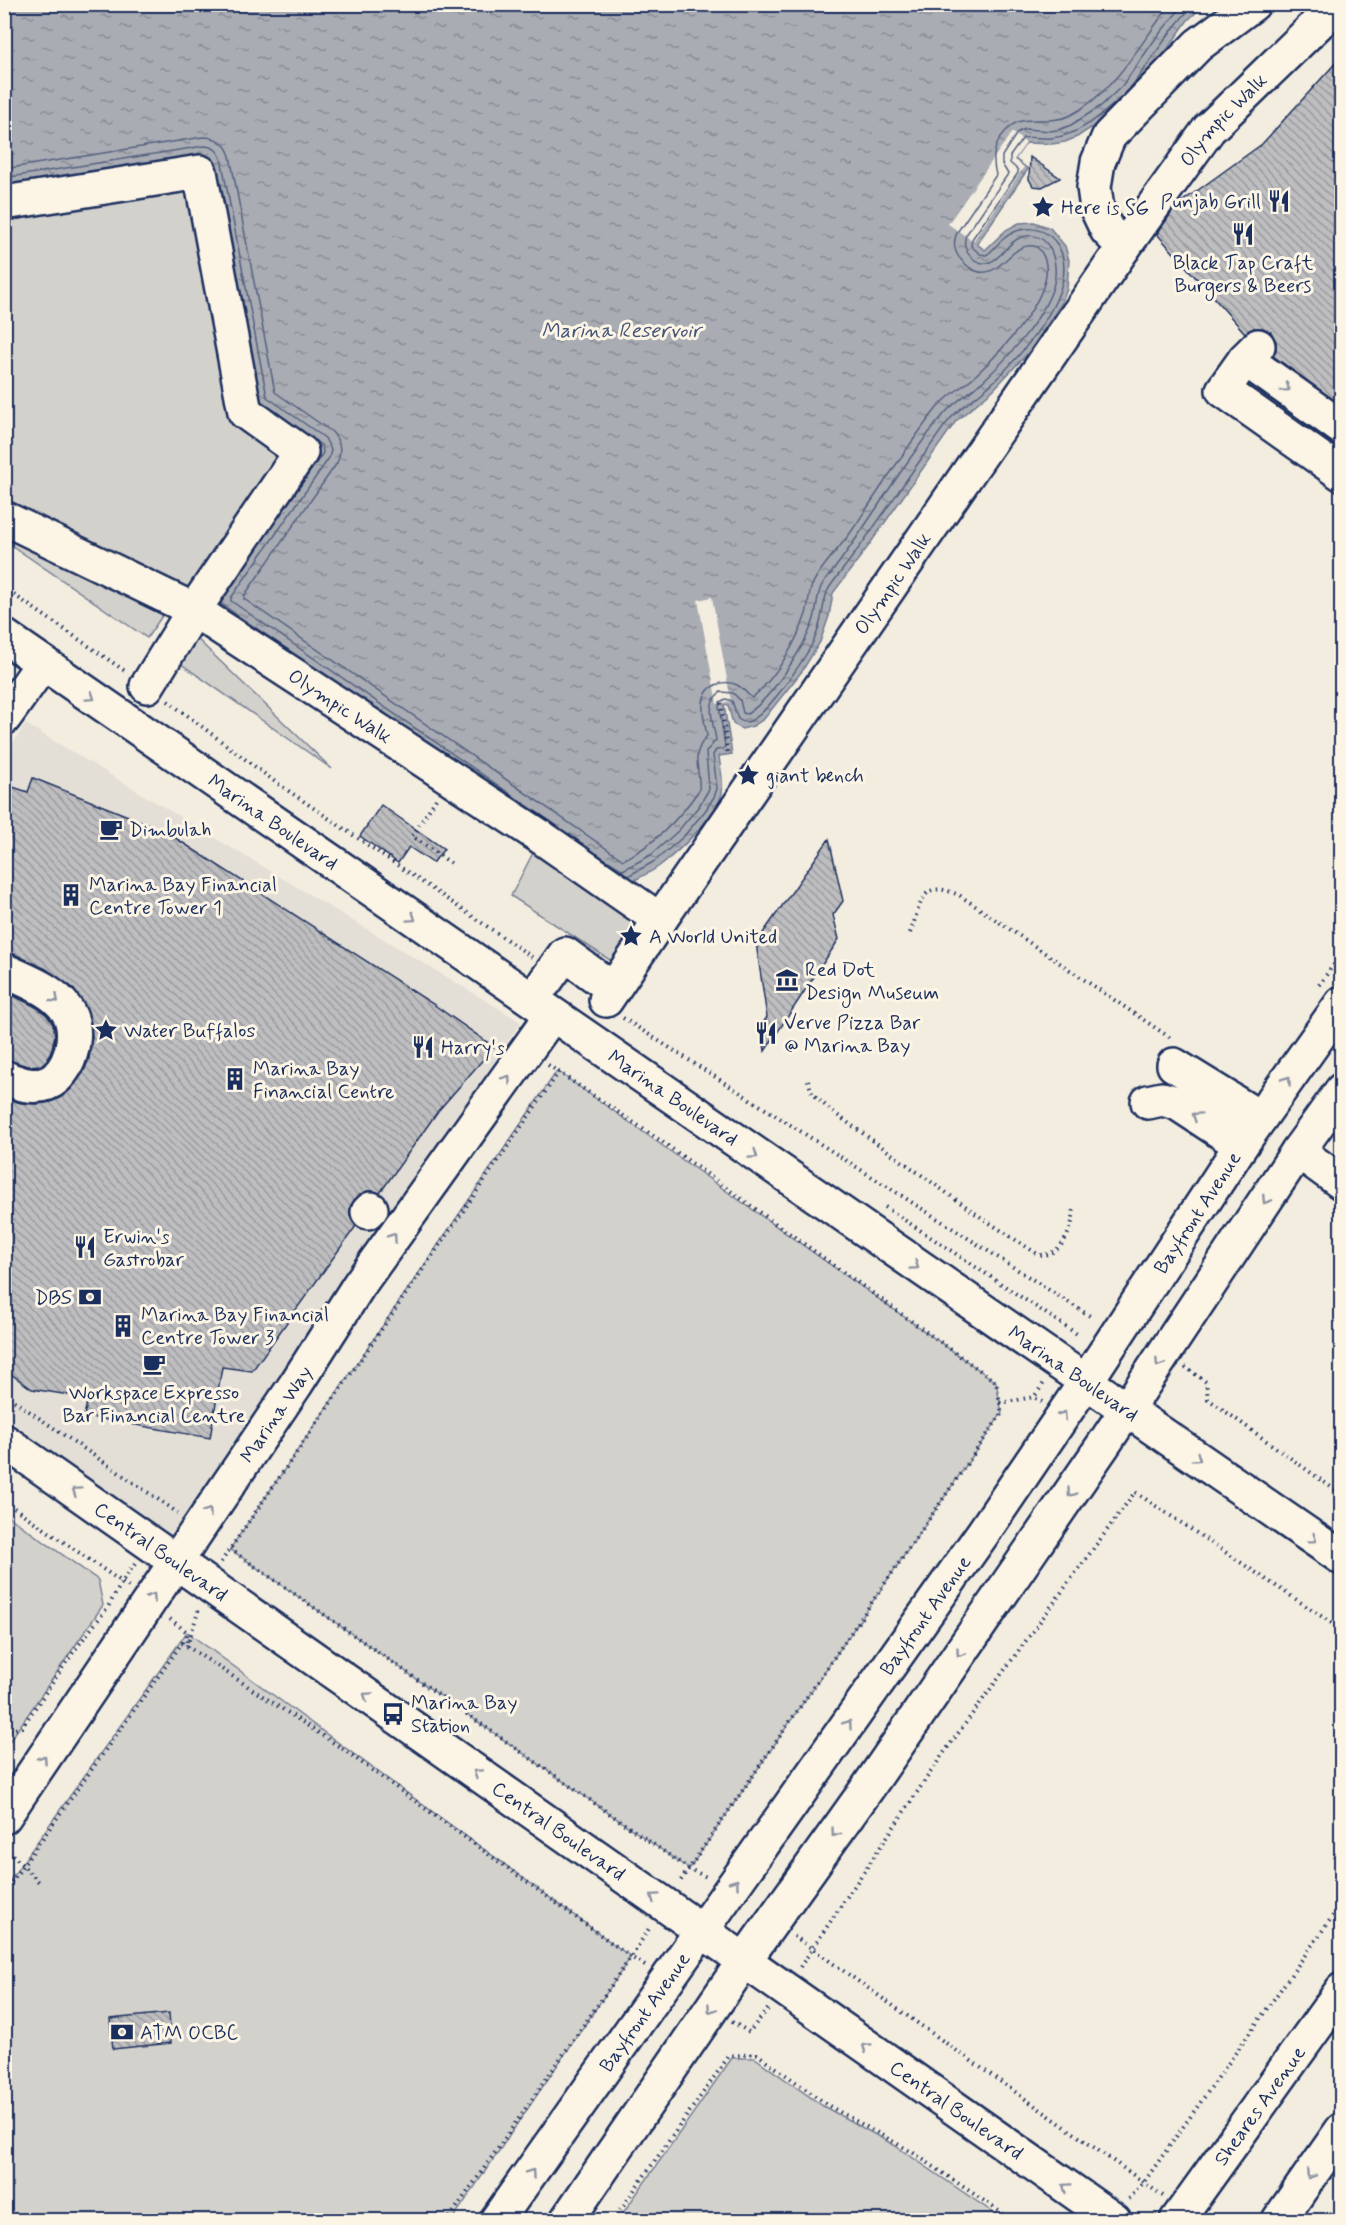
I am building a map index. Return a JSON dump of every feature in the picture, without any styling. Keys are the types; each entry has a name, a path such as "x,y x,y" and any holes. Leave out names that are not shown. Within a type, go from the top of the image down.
{"main road":[{"path":"1124,247 1107,230 1097,209 1094,187 1098,162 1109,136 1198,45 1253,4"},
{"name":"Olympic Walk","path":"545,982 565,954 610,995 1124,247 1209,129 1338,4"},
{"path":"4,203 200,172 245,412 301,452 194,610 147,686"},
{"path":"1241,358 1333,416 1325,428 1326,440 1340,473 1225,393 1223,388 1241,358"},
{"name":"Olympic Walk","path":"4,518 194,610 541,837 660,920"},
{"name":"Marina Boulevard","path":"4,636 1126,1412 1149,1425 1341,1558"},
{"path":"4,718 43,663"},
{"path":"4,970 52,994 67,1010 73,1025 74,1038 69,1058 56,1078 42,1085 27,1086 4,1077"},
{"name":"Bayfront Avenue","path":"497,2220 983,1533 1085,1383 1241,1144 1341,1003"},
{"name":"Marina Way","path":"7,1809 296,1384 359,1285 552,1015"},
{"path":"1173,1052 1260,1118"},
{"path":"567,2220 1126,1412 1320,1168 1341,1090"},
{"path":"1148,1102 1162,1099 1177,1103 1241,1144"},
{"name":"Central Boulevard","path":"4,1441 1114,2220"},
{"name":"Sheares Avenue","path":"1177,2220 1341,1990"},
{"path":"1280,2220 1341,2130"}],"path":[{"path":"721,703 728,754"},
{"path":"450,777 412,836 452,864"},
{"path":"910,933 926,892 934,888 945,889 959,895 1173,1052"},
{"path":"558,1072 661,1141 996,1382 1000,1403 1002,1413 689,1869 230,1549 558,1072"},
{"path":"808,1080 812,1093 830,1110 982,1218 1039,1255 1049,1256 1059,1248 1073,1224 1074,1207"},
{"path":"1187,1369 1206,1382 1208,1399 1341,1495"},
{"path":"4,1394 179,1513"},
{"path":"1000,1403 1034,1397"},
{"path":"1341,1630 1135,1492 940,1758 811,1949 1143,2182 1341,1903"},
{"path":"4,1501 122,1582 187,1632 187,1646"},
{"path":"4,1727 11,1730 22,1727 74,1651 108,1608 122,1582"},
{"path":"4,1892 182,1643 340,1747 631,1957 448,2220"},
{"path":"4,1846 39,1882"},
{"path":"613,2220 729,2056 757,2054 829,2106 912,2152 1012,2220"}],"shaded area":[{"path":"191,183 288,455 194,590 5,500 4,213"},
{"path":"4,537 164,613 147,638 5,541"},
{"path":"192,634 332,769 174,659"},
{"name":"Marina Bay Financial Centre","path":"26,724 521,1022 172,1539 5,1417 4,756"},
{"path":"541,837 660,920 616,964 511,896"},
{"path":"557,1071 996,1382 1002,1413 689,1869 230,1549"},
{"path":"5,1514 98,1580 103,1605 5,1748"},
{"path":"187,1632 631,1957 452,2220 5,2220 5,1887"},
{"path":"732,2058 755,2058 823,2106 894,2145 1004,2220 618,2220"}],"water":[{"name":"Marina Reservoir","path":"5,5 1204,5 1188,20 1147,78 1109,116 1077,137 1065,142 1026,143 1015,159 1028,169 977,244 985,250 1006,230 1019,223 1034,222 1050,228 1065,246 1069,260 1067,289 1061,304 1028,353 993,390 956,421 833,593 829,616 820,642 802,671 764,719 753,726 742,729 733,724 728,705 724,705 732,754 719,756 722,793 719,802 705,823 666,861 649,873 621,887 211,604 318,450 255,406 207,159 5,192"}],"pier":[{"path":"1012,132 1026,143 1014,160 1024,167 973,241 948,224"},
{"path":"712,597 731,701 717,704 698,600"}],"building":[{"path":"1341,57 1341,405 1273,356 1276,342 1271,332 1263,328 1254,328 1245,333 1157,234 1176,206 1262,144"},
{"path":"1030,157 1060,178 1042,187 1033,186 1029,179"},
{"name":"Marina Bay Financial Centre","path":"33,778 163,830 433,1004 494,1047 438,1111 380,1193 367,1191 355,1199 350,1207 350,1216 356,1226 252,1371 222,1367 210,1438 84,1416 88,1398 32,1389 4,1369 4,1098 21,1103 37,1104 51,1102 61,1097 70,1090 83,1073 89,1059 92,1036 88,1011 73,988 46,969 12,953 4,952 4,784 28,792"},
{"path":"381,805 444,849 433,863 409,847 398,863 360,836"},
{"name":"Red Dot Design Museum","path":"829,839 843,901 833,915 839,939 765,1051 762,1025 767,1017 756,943"},
{"path":"4,991 36,1007 47,1015 53,1024 55,1035 52,1048 47,1060 41,1065 28,1066 4,1059"},
{"path":"169,2013 171,2043 113,2049 110,2019"}],"place":[{"name":"Punjab Grill","path":"1279,201"},
{"name":"Here is SG","path":"1043,207"},
{"name":"Black Tap Craft Burgers & Beers","path":"1243,234"},
{"name":"giant bench","path":"748,775"},
{"name":"Dimbulah","path":"111,829"},
{"name":"Marina Bay Financial Centre Tower 1","path":"71,895"},
{"name":"A World United","path":"631,936"},
{"name":"Red Dot Design Museum","path":"787,980"},
{"name":"Water Buffalos","path":"106,1030"},
{"name":"Verve Pizza Bar @ Marina Bay","path":"766,1033"},
{"name":"Harry's","path":"423,1047"},
{"name":"Marina Bay Financial Centre","path":"235,1079"},
{"name":"Erwin's Gastrobar","path":"85,1247"},
{"name":"DBS","path":"90,1297"},
{"name":"Marina Bay Financial Centre Tower 3","path":"123,1326"},
{"name":"Workspace Expresso Bar Financial Centre","path":"154,1364"},
{"name":"Marina Bay Station","path":"393,1714"},
{"name":"ATM OCBC","path":"122,2032"}]}
